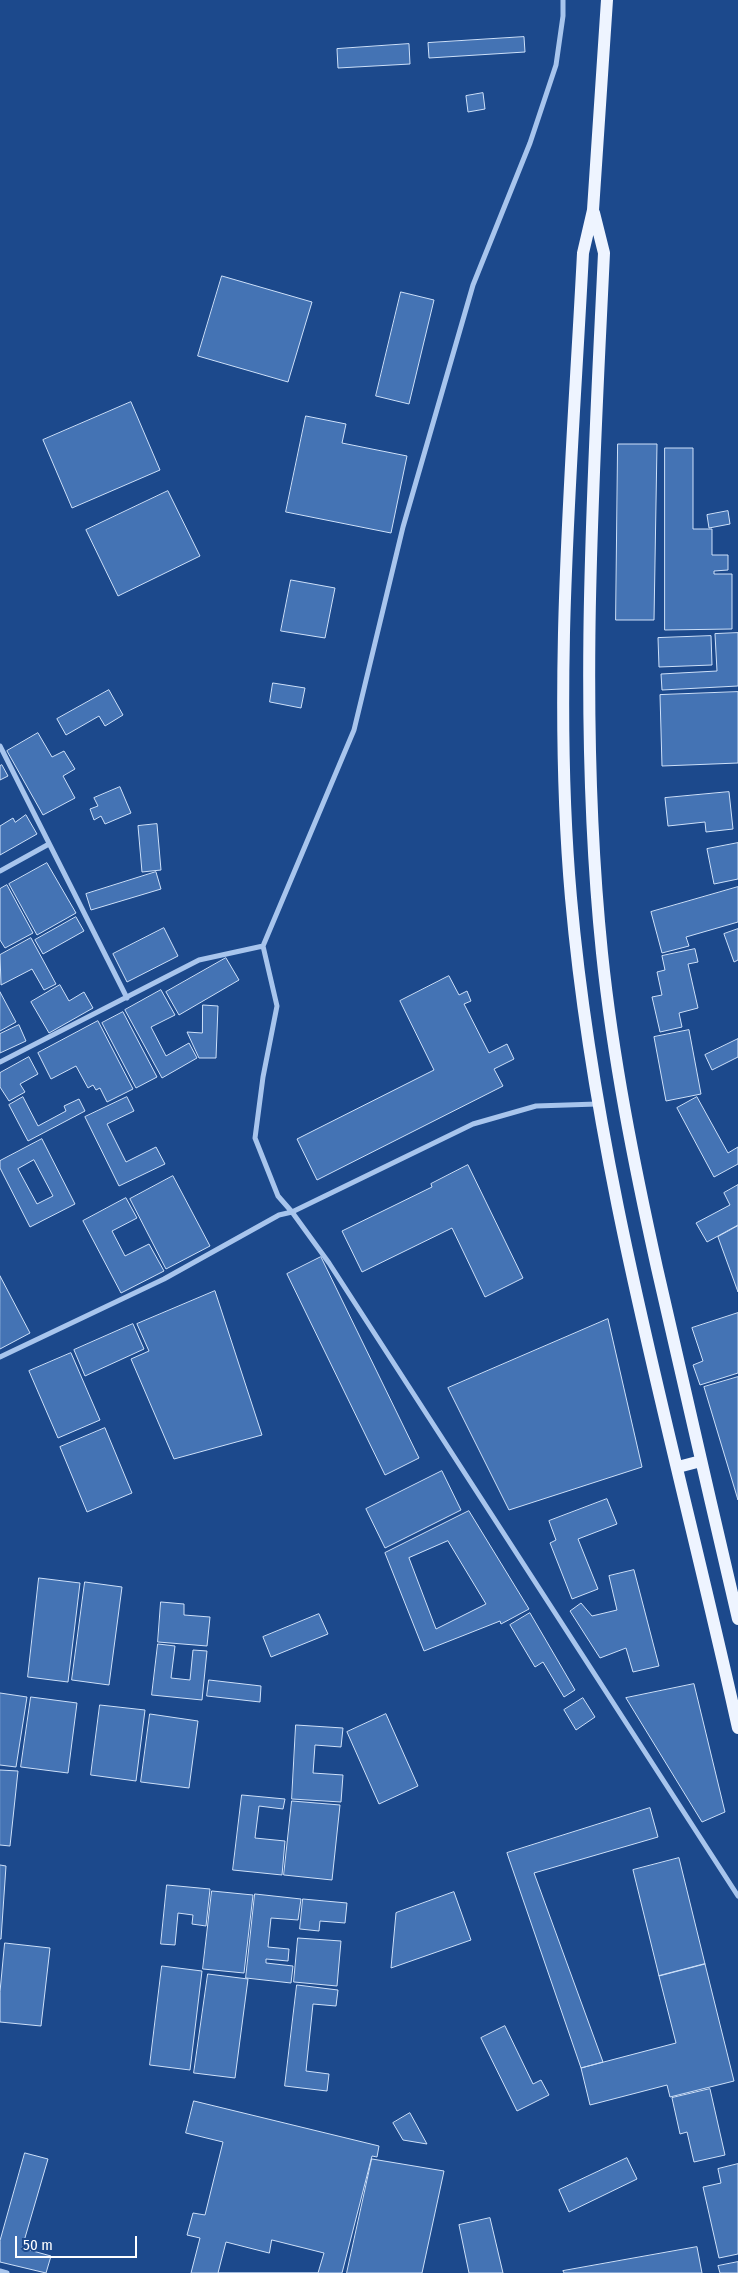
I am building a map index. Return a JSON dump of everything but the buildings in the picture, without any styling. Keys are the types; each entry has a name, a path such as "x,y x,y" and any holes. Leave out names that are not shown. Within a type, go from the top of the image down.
{"main road":[{"path":"607,0 593,210 582,263 566,570 562,706 571,894 579,971 598,1104 626,1248 738,1728"},
{"path":"593,210 604,253 590,547 592,826 602,954 626,1126 738,1619"},
{"path":"678,1467 701,1461"}],"street":[{"path":"563,0 563,16 556,65 530,143 473,285 403,528 354,730 263,946 277,1006 263,1077 255,1138 278,1196 329,1263 738,1896"},
{"path":"0,746 127,998"},
{"path":"0,871 49,844"},
{"path":"0,1062 198,960 263,946"},
{"path":"0,1356 164,1279 279,1215 292,1212 473,1124 536,1106 598,1104"},
{"path":"0,2271 7,2273"}]}
